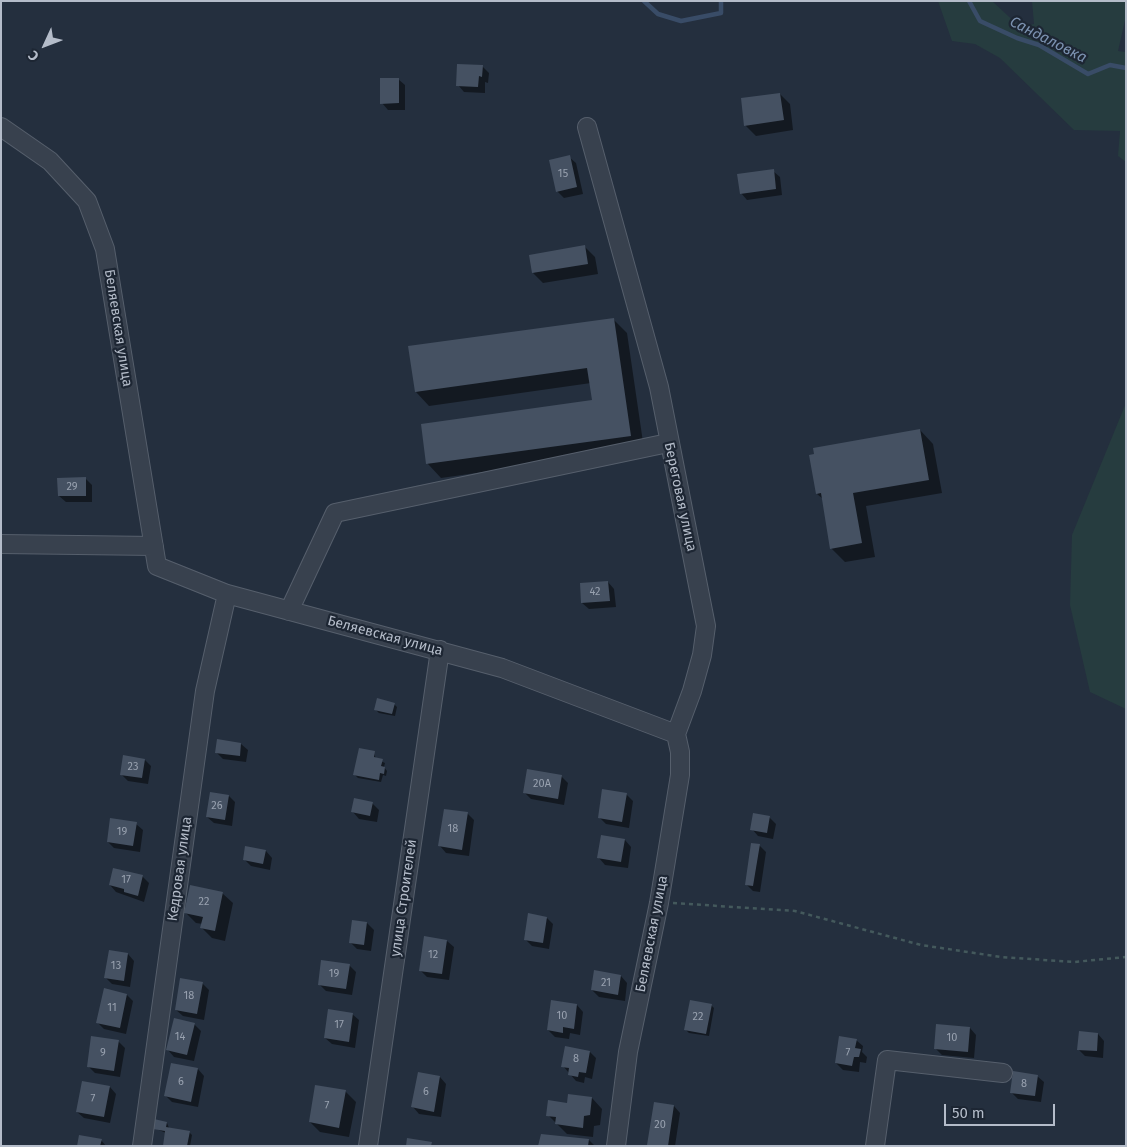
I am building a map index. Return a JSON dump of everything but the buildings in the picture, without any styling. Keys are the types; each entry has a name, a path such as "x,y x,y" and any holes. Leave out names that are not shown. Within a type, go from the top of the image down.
{"street":[{"name":"Беляевская улица","path":"1,127 50,161 87,201 105,249 158,566 226,594 502,668 676,734 680,752 680,776 659,903 628,1052 616,1146"},
{"name":"Береговая улица","path":"587,127 625,259 659,388 668,443 681,491 706,626 702,655 692,691 676,734"},
{"path":"289,611 335,513 668,443"},
{"path":"1,544 154,546"},
{"name":"Кедровая улица","path":"142,1146 205,691 226,594"},
{"name":"улица Строителей","path":"368,1146 440,650"},
{"path":"875,1146 886,1060 1003,1073"}],"path":[{"path":"659,903 795,911 920,945 1001,957 1074,962 1126,957"}],"green space":[{"path":"938,1 992,1 1020,27 1034,24 1032,1 1126,1 1126,16 1118,51 1126,52 1126,162 1118,156 1120,131 1074,130 1000,58 975,44 952,41"},
{"path":"1126,403 1126,709 1090,692 1070,605 1072,535"}],"waterway":[{"name":"Сандаловка","path":"644,1 658,14 681,21 721,13 721,1"},
{"name":"Сандаловка","path":"969,1 980,21 1017,38 1039,45 1088,74 1110,65 1126,68"}]}
